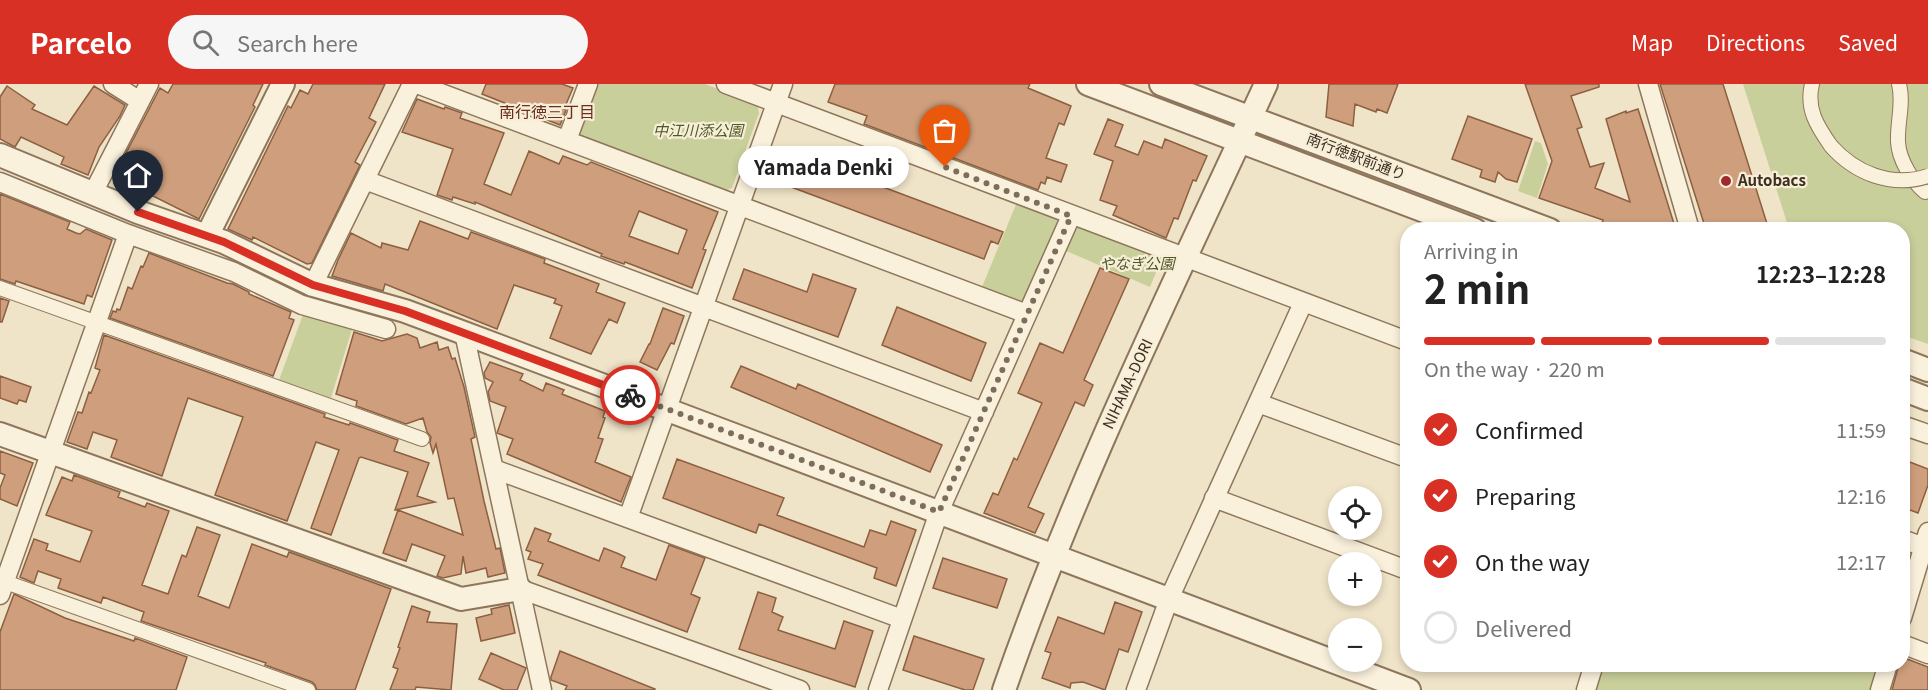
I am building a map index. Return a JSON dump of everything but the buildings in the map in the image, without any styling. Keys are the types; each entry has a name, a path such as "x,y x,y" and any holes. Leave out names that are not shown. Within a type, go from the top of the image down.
{"street":[{"path":"113,84 140,101"},
{"path":"93,194 149,84"},
{"path":"207,236 283,84"},
{"path":"313,285 412,84"},
{"path":"417,84 1028,314"},
{"path":"567,140 588,84"},
{"path":"726,84 1400,339"},
{"path":"628,518 783,84"},
{"name":"南行徳駅前通り","path":"1088,84 1454,222"},
{"name":"南行徳駅前通り","path":"1161,84 1529,222"},
{"name":"NIHAMA-DORI","path":"1004,690 1053,555 1104,435 1266,84"},
{"path":"1648,84 1688,222"},
{"path":"1812,84 1809,96 1814,121 1831,146 1854,168 1892,179 1928,176"},
{"path":"1899,84 1902,95 1898,142 1900,152 1910,173 1925,192"},
{"path":"0,155 138,212 248,252 313,285 405,311 1409,690"},
{"path":"365,180 984,412"},
{"path":"0,182 128,234 234,272 302,305 386,329"},
{"path":"878,690 939,512 1071,216"},
{"path":"128,234 2,585 308,690"},
{"path":"0,288 422,439"},
{"path":"1136,690 1168,599 1303,303"},
{"path":"464,333 542,690"},
{"path":"1910,363 1928,370"},
{"path":"1910,392 1928,399"},
{"path":"1258,403 1400,455"},
{"path":"1910,428 1928,434"},
{"path":"0,434 461,599 520,589 800,690"},
{"path":"494,469 902,619"},
{"path":"1214,498 1400,567"},
{"path":"1910,539 1926,538 1910,591"},
{"path":"1910,647 1928,654"},
{"path":"1586,690 1592,672"},
{"path":"1880,690 1886,672"}],"green space":[{"name":"中江川添公園","path":"592,84 705,84 757,104 759,113 732,188 724,191 578,134"},
{"path":"1743,84 1928,84 1928,344 1910,338 1910,222 1787,222"},
{"path":"1535,141 1541,143 1548,164 1537,198 1518,191"},
{"path":"1017,202 1056,218 1060,225 1026,299 1020,302 982,287"},
{"name":"やなぎ公園","path":"1081,225 1162,258 1150,287 1064,250 1074,227"},
{"path":"304,312 353,326 331,398 279,380"},
{"path":"1599,672 1876,672 1871,690 1593,690"}],"way so far":[{"path":"630,395 939,512 1071,216 945,167"}],"place":[{"name":"Yamada Denki","path":"945,167"},
{"name":"Autobacs","path":"1726,181"}],"district":[{"name":"南行徳三丁目","path":"547,112"}],"route":[{"path":"138,212 248,252 313,285 405,311 630,395"}]}
